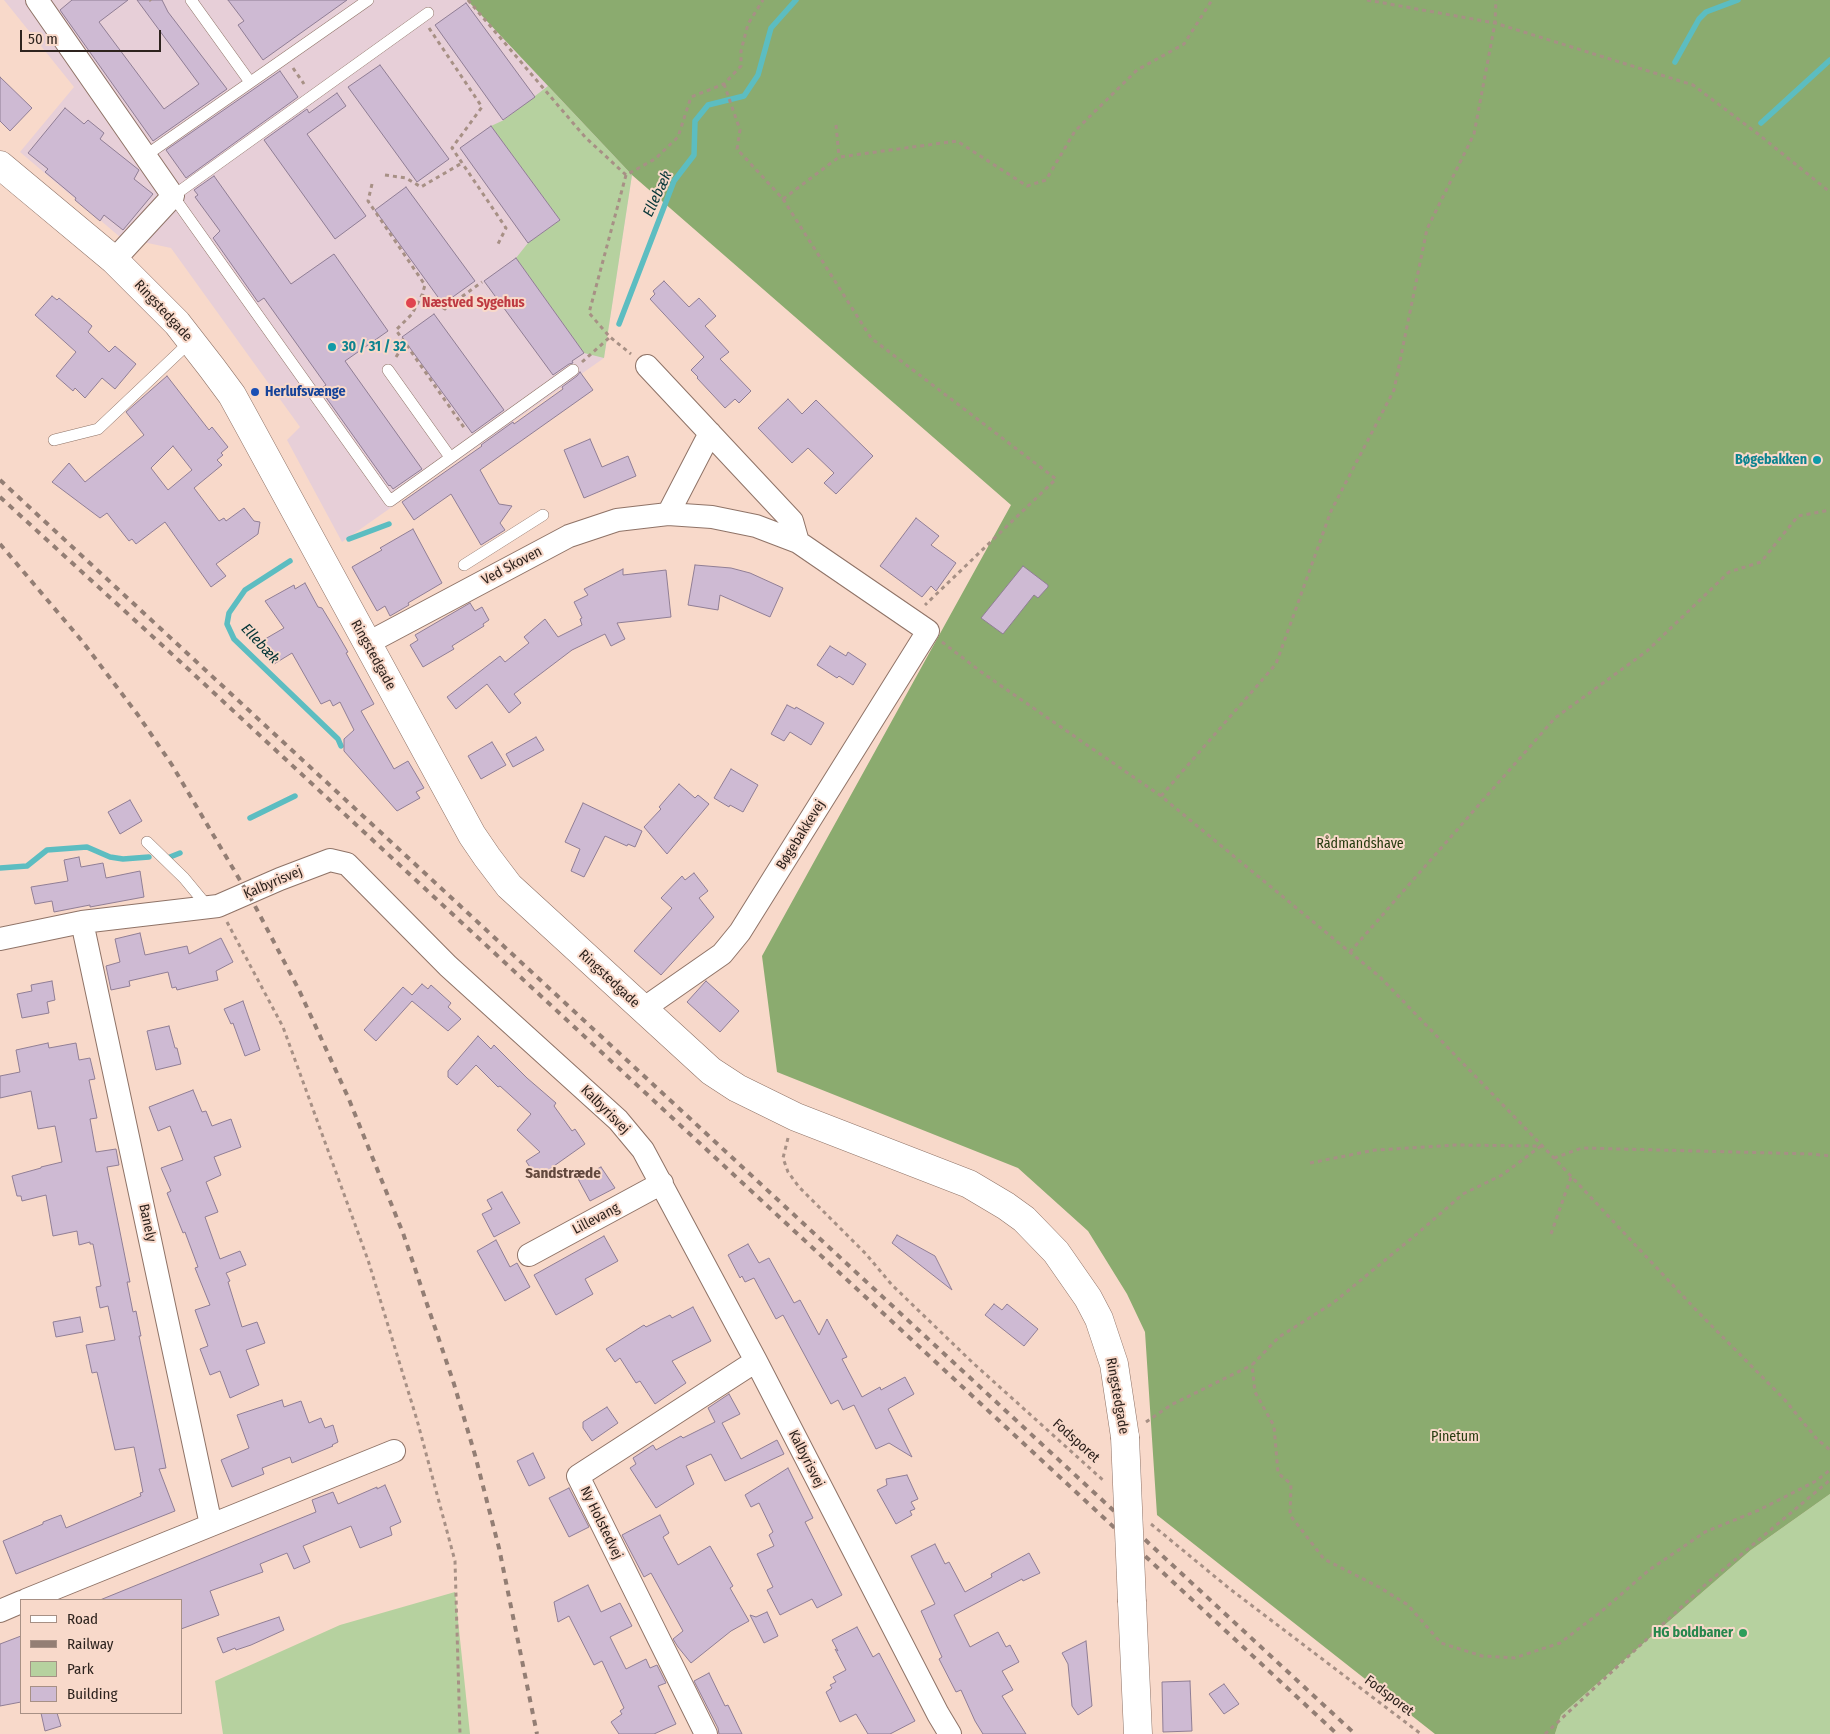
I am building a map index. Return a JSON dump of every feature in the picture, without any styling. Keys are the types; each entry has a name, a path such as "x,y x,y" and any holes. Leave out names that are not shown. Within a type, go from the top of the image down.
{"street":[{"path":"37,0 174,196 114,260"},
{"name":"Ringstedgade","path":"0,164 114,260 192,341 232,395 366,644 468,828 487,857 516,892 717,1075 736,1088 796,1117 969,1184 1024,1219 1066,1265 1088,1298 1098,1319 1114,1364 1125,1437 1138,1734"},
{"path":"647,366 792,521 798,542"},
{"path":"668,514 710,433"},
{"name":"Ved Skoven","path":"366,644 569,536 617,520 668,514 712,517 756,526 798,542 919,625"},
{"name":"Bøgebakkevej","path":"643,1009 722,954 740,932 919,625"},
{"name":"Kalbyrisvej","path":"0,939 82,922 213,907 330,860 347,864 448,966 618,1120 643,1150 756,1360 950,1734"},
{"name":"Banely","path":"82,922 211,1525"},
{"name":"Lillevang","path":"529,1255 662,1184"},
{"name":"Ny Holstedvej","path":"706,1734 578,1476 756,1360"},
{"path":"28,1599 394,1451"},
{"path":"0,1611 20,1602"}],"lane":[{"path":"191,0 250,82"},
{"path":"145,156 368,0"},
{"path":"425,15 174,196 390,501 573,370"},
{"path":"54,440 98,429 192,341"},
{"path":"388,370 450,457"},
{"path":"464,565 543,515"},
{"path":"147,842 213,907"}],"path":[{"path":"468,0 585,137 626,175"},
{"path":"647,366 610,337 589,313 626,175 655,159 678,137 691,97 724,84 741,66 741,51 748,24 763,0"},
{"path":"783,199 839,157 957,141 1027,186 1046,180 1075,131 1137,70 1184,44 1212,0"},
{"path":"1368,0 1495,23 1693,85 1830,192"},
{"path":"1160,796 1276,664 1331,512 1394,390 1427,230 1474,134 1495,23 1496,0"},
{"path":"425,15 482,107 452,148 506,228 497,246"},
{"path":"285,58 313,96"},
{"path":"724,84 740,130 738,148 783,199 871,338 1056,479 919,625 984,674 1160,796 1380,977 1554,1158 1698,1312 1784,1399 1817,1439 1830,1450"},
{"path":"836,125 839,157"},
{"path":"385,175 406,178 421,188 462,163"},
{"path":"372,184 368,202 425,285 412,314 396,330 473,441"},
{"path":"422,294 445,309 482,282"},
{"path":"573,370 610,337"},
{"path":"1350,952 1555,718 1647,651 1729,572 1761,562 1798,516 1830,510"},
{"path":"213,907 283,1027 368,1260 417,1420 455,1561 460,1734"},
{"name":"Fodsporet","path":"796,1117 783,1158 788,1172 799,1187 866,1254 892,1286 1110,1486"},
{"path":"1310,1164 1375,1150 1455,1145 1541,1146"},
{"path":"1125,1437 1171,1405 1252,1364 1279,1337 1333,1303 1418,1234 1463,1194 1502,1175 1541,1146"},
{"path":"1554,1158 1582,1148 1830,1156"},
{"path":"1551,1234 1571,1177"},
{"path":"1252,1364 1256,1392 1274,1426 1278,1473 1291,1484 1290,1515 1324,1559 1379,1587 1408,1605 1442,1643 1482,1656 1514,1658 1560,1643 1602,1611 1649,1570 1705,1532 1759,1510 1816,1481 1830,1470"},
{"path":"1545,1734 1706,1584 1830,1480"},
{"name":"Fodsporet","path":"1145,1518 1230,1590 1421,1734"}],"shaded area":[{"name":"Næstved Sygehus","path":"4,0 467,0 632,175 604,358 342,542 287,440 300,427 171,248 120,237 20,152 74,87"}],"green space":[{"name":"Rådmandshave","path":"467,0 1830,0 1830,1494 1751,1550 1561,1715 1555,1734 1435,1734 1157,1515 1145,1332 1127,1294 1088,1231 1018,1168 777,1072 762,956 1011,505 632,175"},
{"path":"548,86 632,175 604,358 584,353 516,258 528,243 560,220 491,126 504,120"},
{"name":"HG boldbaner","path":"1830,1494 1830,1734 1555,1734 1561,1715 1751,1550"},
{"path":"455,1592 470,1734 223,1734 215,1681 340,1625"}],"building":[{"path":"72,0 128,0 99,22 164,109 199,84 137,0 162,0 168,12 227,89 153,141 60,10"},
{"path":"228,0 347,0 263,60 238,25 244,21"},
{"path":"466,3 535,97 503,120 435,25"},
{"path":"380,65 449,159 417,182 348,87"},
{"path":"280,71 298,97 186,178 166,150"},
{"path":"0,77 32,108 10,131 0,121"},
{"path":"337,93 346,106 307,134 366,216 335,239 264,140 307,109 309,113"},
{"path":"65,108 84,124 88,120 104,133 100,139 139,170 134,179 153,194 123,230 104,215 100,221 45,172 48,169 28,153"},
{"path":"491,126 560,220 528,243 460,148"},
{"name":"30 / 31 / 32","path":"214,176 291,284 334,254 388,331 345,361 422,469 393,489 320,389 326,385 264,298 258,302 213,238 220,231 195,197 198,195 194,190"},
{"path":"406,187 475,281 443,304 375,210"},
{"path":"516,258 584,353 572,361 573,363 553,375 484,281"},
{"path":"664,281 689,307 699,298 716,316 705,326 729,352 720,359 751,391 739,403 735,399 725,408 691,370 704,357 650,299 655,294 653,291"},
{"path":"52,296 57,300 59,298 92,326 88,332 109,352 115,346 136,364 115,389 102,378 85,398 75,388 73,391 56,376 76,352 35,315"},
{"path":"434,314 504,410 472,433 402,337"},
{"path":"580,372 593,390 480,470 499,504 512,506 500,523 505,530 481,545 451,494 414,520 402,502 513,422 514,424 563,389 562,387"},
{"path":"167,376 209,430 212,427 228,447 217,460 222,465 194,488 219,521 224,518 226,521 244,508 254,521 260,522 258,534 216,564 226,576 211,587 165,522 136,544 132,539 129,541 107,513 100,518 52,482 69,463 85,482 144,435 126,412","holes":["173,446 192,470 168,490 151,468"]},
{"path":"788,399 802,414 816,400 873,456 836,494 824,483 834,473 808,448 792,463 758,428"},
{"path":"590,439 602,467 628,456 636,476 584,498 564,450"},
{"path":"916,518 939,536 931,545 956,563 936,591 931,586 922,597 880,566"},
{"path":"413,529 442,583 390,616 385,606 377,611 352,567"},
{"path":"695,565 731,568 750,573 783,588 770,617 720,595 718,610 688,605"},
{"path":"1023,566 1048,585 1048,587 1038,598 1034,595 1003,634 981,618"},
{"path":"623,569 623,575 666,570 671,617 617,623 625,639 611,646 605,634 572,650 514,694 521,703 509,713 487,684 456,709 447,697 500,656 505,662 529,643 524,637 545,619 558,637 582,625 580,619 582,618 574,602 588,595 584,589"},
{"path":"305,583 318,607 322,608 348,652 346,653 374,704 361,711 394,769 408,761 424,788 416,792 420,798 397,811 344,751 344,739 354,730 340,702 333,706 330,700 321,704 292,653 274,664 260,642 284,628 265,601 294,585 295,589"},
{"path":"470,603 475,611 482,607 489,620 483,624 484,626 452,646 454,649 423,667 410,645 418,640 415,635"},
{"path":"830,646 846,656 848,652 866,664 853,685 839,676 837,678 817,665"},
{"path":"787,705 795,709 796,707 824,723 811,745 790,732 784,741 771,734"},
{"path":"536,737 544,750 513,767 506,754"},
{"path":"492,742 506,765 481,779 468,756"},
{"path":"731,769 758,785 743,812 730,805 729,807 714,798"},
{"path":"679,784 695,798 698,795 709,804 667,854 644,827 661,809 659,807"},
{"path":"130,800 142,821 120,834 108,812"},
{"path":"583,803 642,831 635,847 628,844 627,846 605,836 584,877 571,871 580,849 565,842"},
{"path":"79,857 81,867 103,863 106,878 140,871 144,897 54,912 52,901 35,904 31,887 68,881 64,860"},
{"path":"694,873 708,891 699,898 714,917 661,975 634,951 672,908 661,898 682,876 685,880"},
{"path":"140,933 145,955 187,946 189,954 221,938 233,962 216,971 218,980 177,990 176,987 172,988 168,972 129,981 130,986 111,990 106,966 120,962 115,939"},
{"path":"52,981 55,1000 47,1002 49,1013 22,1018 17,994 32,991 31,985"},
{"path":"706,981 739,1011 720,1032 687,1002"},
{"path":"422,984 428,989 431,985 451,1003 448,1007 461,1019 448,1031 412,1001 376,1041 364,1030 403,987 412,995"},
{"path":"243,1001 260,1050 245,1056 233,1023 231,1024 224,1009"},
{"path":"169,1026 181,1064 156,1070 147,1031"},
{"path":"478,1036 491,1049 494,1045 527,1078 556,1103 554,1106 572,1131 575,1129 585,1144 537,1178 526,1161 540,1152 517,1130 531,1114 500,1086 498,1087 476,1065 457,1085 448,1077 448,1071"},
{"path":"48,1043 49,1048 76,1043 79,1060 90,1058 95,1079 89,1080 97,1118 90,1119 96,1152 116,1149 119,1165 107,1167 130,1282 127,1282 133,1312 136,1311 141,1336 139,1336 166,1468 159,1469 175,1511 16,1574 3,1541 61,1515 66,1528 141,1496 140,1493 143,1492 134,1447 115,1450 97,1372 92,1373 86,1345 115,1340 108,1306 100,1308 96,1287 101,1286 93,1244 90,1244 90,1242 79,1245 77,1231 53,1236 46,1195 22,1201 21,1196 17,1196 12,1176 62,1162 55,1126 38,1129 31,1091 0,1098 0,1076 20,1072 16,1050"},
{"path":"193,1090 202,1112 206,1111 212,1126 231,1119 241,1147 214,1157 221,1175 206,1182 218,1212 205,1217 220,1259 240,1251 246,1265 226,1273 230,1281 228,1282 242,1327 257,1322 265,1343 246,1350 259,1385 230,1398 220,1371 210,1375 200,1349 208,1346 195,1310 210,1305 195,1268 198,1267 185,1232 183,1233 167,1193 171,1191 161,1168 183,1160 170,1126 158,1131 149,1107"},
{"path":"601,1167 615,1188 590,1201 578,1179"},
{"path":"502,1192 520,1223 494,1237 482,1214 492,1209 487,1200"},
{"path":"897,1235 935,1256 952,1290 892,1243"},
{"path":"604,1236 618,1261 585,1279 593,1294 556,1315 534,1275"},
{"path":"496,1240 510,1267 517,1263 530,1287 505,1301 477,1251"},
{"path":"748,1244 759,1263 769,1258 794,1303 800,1300 819,1335 827,1319 847,1357 842,1359 862,1397 880,1387 881,1390 905,1377 914,1394 888,1409 912,1457 889,1443 876,1449 854,1405 843,1410 838,1400 831,1404 783,1315 776,1319 754,1278 745,1282 742,1276 740,1278 728,1255"},
{"path":"994,1304 1002,1310 1007,1304 1038,1329 1024,1346 985,1315"},
{"path":"693,1307 711,1341 672,1361 686,1383 655,1404 640,1381 636,1383 620,1358 615,1362 606,1349 644,1325 646,1327 670,1315 672,1318"},
{"path":"80,1317 83,1332 56,1337 53,1322"},
{"path":"729,1394 740,1414 722,1423 741,1459 777,1440 784,1454 725,1481 711,1454 686,1466 694,1484 656,1508 630,1468 636,1464 633,1458 653,1445 656,1450 681,1436 683,1438 715,1422 708,1408"},
{"path":"282,1400 284,1407 301,1401 309,1423 321,1418 325,1428 333,1425 338,1442 333,1446 292,1463 290,1457 262,1468 264,1474 232,1487 221,1460 249,1448 237,1415"},
{"path":"607,1407 618,1423 592,1441 583,1428 583,1422"},
{"path":"533,1453 545,1478 529,1486 517,1461"},
{"path":"788,1468 813,1518 805,1522 842,1595 817,1608 812,1599 780,1615 767,1590 773,1587 757,1554 774,1546 769,1535 773,1532 759,1503 751,1507 745,1495"},
{"path":"907,1475 918,1499 911,1502 915,1509 910,1511 912,1515 896,1524 877,1490 887,1485 886,1479"},
{"path":"385,1485 401,1522 390,1527 392,1535 360,1548 351,1526 303,1546 310,1562 294,1569 287,1553 260,1564 263,1572 210,1591 219,1615 182,1629 182,1599 102,1599 316,1512 312,1500 333,1492 338,1504 377,1487 377,1489"},
{"path":"569,1488 589,1527 569,1537 549,1498"},
{"path":"660,1515 669,1533 663,1537 678,1565 710,1546 733,1586 730,1588 749,1621 731,1631 691,1663 673,1639 683,1631 651,1573 644,1577 622,1535"},
{"path":"935,1544 945,1564 949,1562 965,1592 992,1577 991,1574 1029,1553 1040,1573 1023,1581 1022,1579 954,1615 970,1647 998,1632 1006,1647 1010,1645 1019,1662 1002,1671 1013,1690 1002,1696 1026,1734 983,1734 961,1690 956,1692 939,1659 942,1657 921,1611 935,1604 911,1556"},
{"path":"588,1585 601,1612 620,1603 632,1626 610,1637 626,1669 646,1659 650,1668 657,1665 666,1683 658,1686 676,1724 654,1734 619,1734 611,1722 622,1714 620,1711 624,1708 602,1661 594,1665 569,1616 558,1622 554,1602"},
{"path":"767,1612 778,1636 764,1643 750,1615 756,1617"},
{"path":"279,1617 284,1630 251,1645 236,1650 235,1648 223,1653 217,1638"},
{"path":"857,1627 873,1657 879,1653 915,1721 890,1734 868,1734 856,1714 840,1722 826,1692 832,1688 830,1685 836,1682 833,1677 846,1670 832,1640"},
{"path":"20,1636 20,1702 0,1706 0,1644"},
{"path":"1086,1641 1092,1706 1078,1715 1072,1706 1068,1664 1062,1653"},
{"path":"709,1673 725,1706 728,1705 742,1734 719,1734 718,1728 694,1681"},
{"path":"1190,1681 1192,1731 1163,1732 1162,1682"},
{"path":"1224,1684 1239,1704 1224,1714 1209,1694"},
{"path":"41,1714 57,1714 61,1726 45,1731"}],"waterway":[{"name":"Ellebæk","path":"619,324 674,181 694,155 695,121 708,105 744,96 758,75 771,28 796,0"},
{"path":"1675,62 1699,19 1706,12 1738,0"},
{"path":"1761,123 1830,60"},
{"name":"Ellebæk","path":"349,539 389,524"},
{"name":"Ellebæk","path":"290,561 245,590 229,613 227,624 234,639 338,739 341,746"},
{"name":"Ellebæk","path":"250,818 295,796"},
{"name":"Ellebæk","path":"0,868 27,866 47,850 87,847 110,857 123,859 149,857"},
{"name":"Ellebæk","path":"170,857 180,853"}],"railway":[{"path":"0,480 1355,1734"},
{"path":"0,497 186,667 1337,1734"},
{"path":"0,544 82,641 138,715 172,765 254,904 299,990 348,1097 403,1233 454,1384 499,1548 537,1734"}],"place":[{"name":"Næstved Sygehus","path":"411,303"},
{"name":"30 / 31 / 32","path":"332,347"},
{"name":"Herlufsvænge","path":"255,392"},
{"name":"Bøgebakken","path":"1817,460"},
{"name":"HG boldbaner","path":"1743,1633"}],"district":[{"name":"Sandstræde","path":"563,1174"}],"park label":[{"name":"Pinetum","path":"1455,1437"}]}
